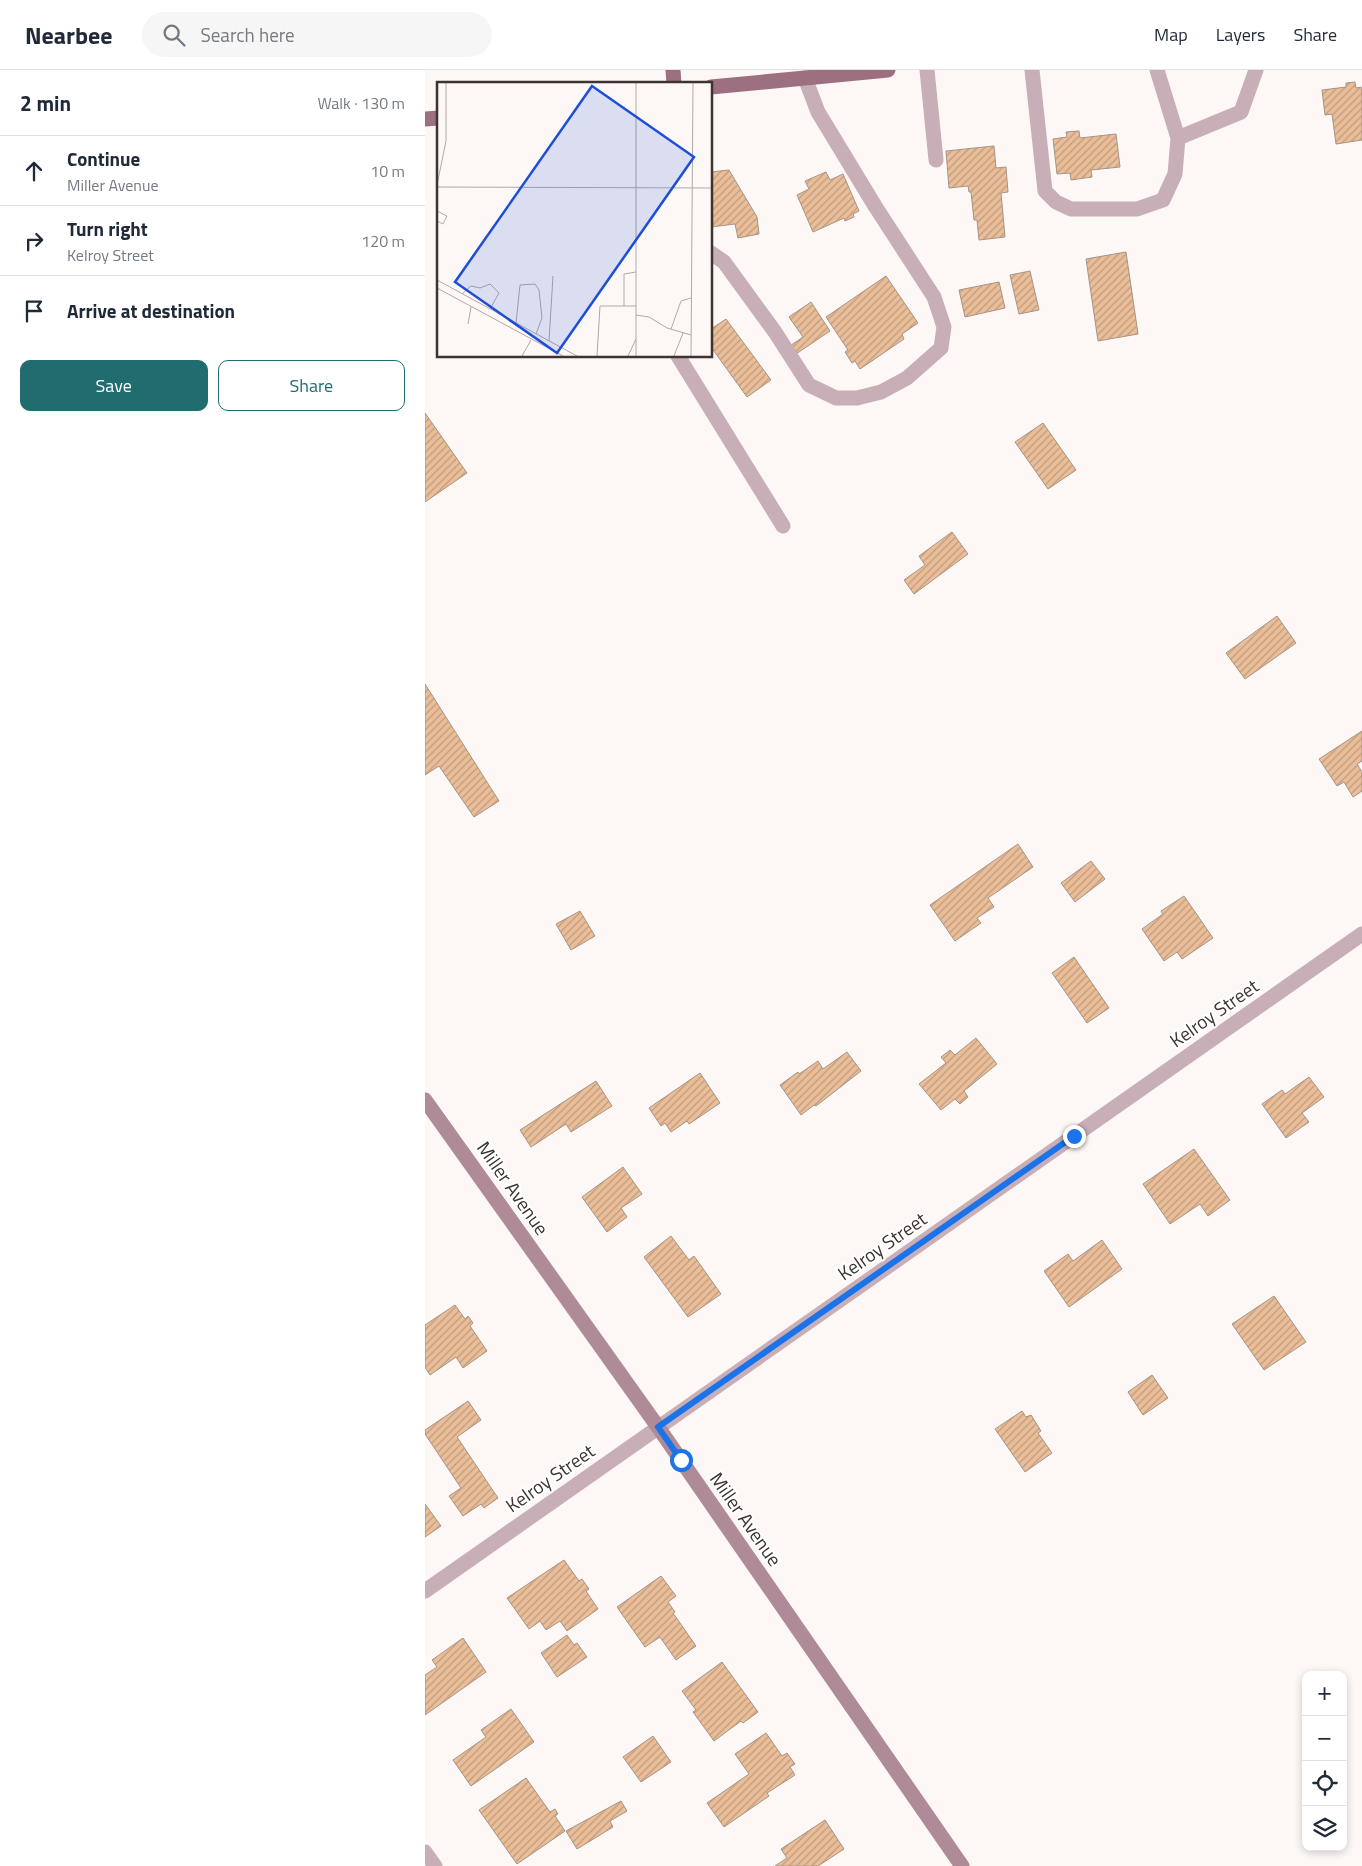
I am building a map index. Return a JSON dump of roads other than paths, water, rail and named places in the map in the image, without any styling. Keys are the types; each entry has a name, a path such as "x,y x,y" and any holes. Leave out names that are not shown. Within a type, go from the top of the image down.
{"main road":[{"path":"713,87 888,70"},
{"name":"Miller Avenue","path":"425,1100 658,1427 962,1866"}],"street":[{"path":"927,70 936,160"},
{"path":"1032,70 1045,191 1056,202 1071,209 1137,209 1163,200 1175,174 1178,138 1157,70"},
{"path":"1178,138 1241,112 1256,70"},
{"path":"713,254 725,262 775,332 809,385 836,398 857,398 881,392 907,378 941,348 944,327 934,297 875,206 818,112 805,78"},
{"path":"679,358 783,526"},
{"name":"Kelroy Street","path":"425,1591 1362,934"},
{"path":"425,1852 435,1866"}]}
